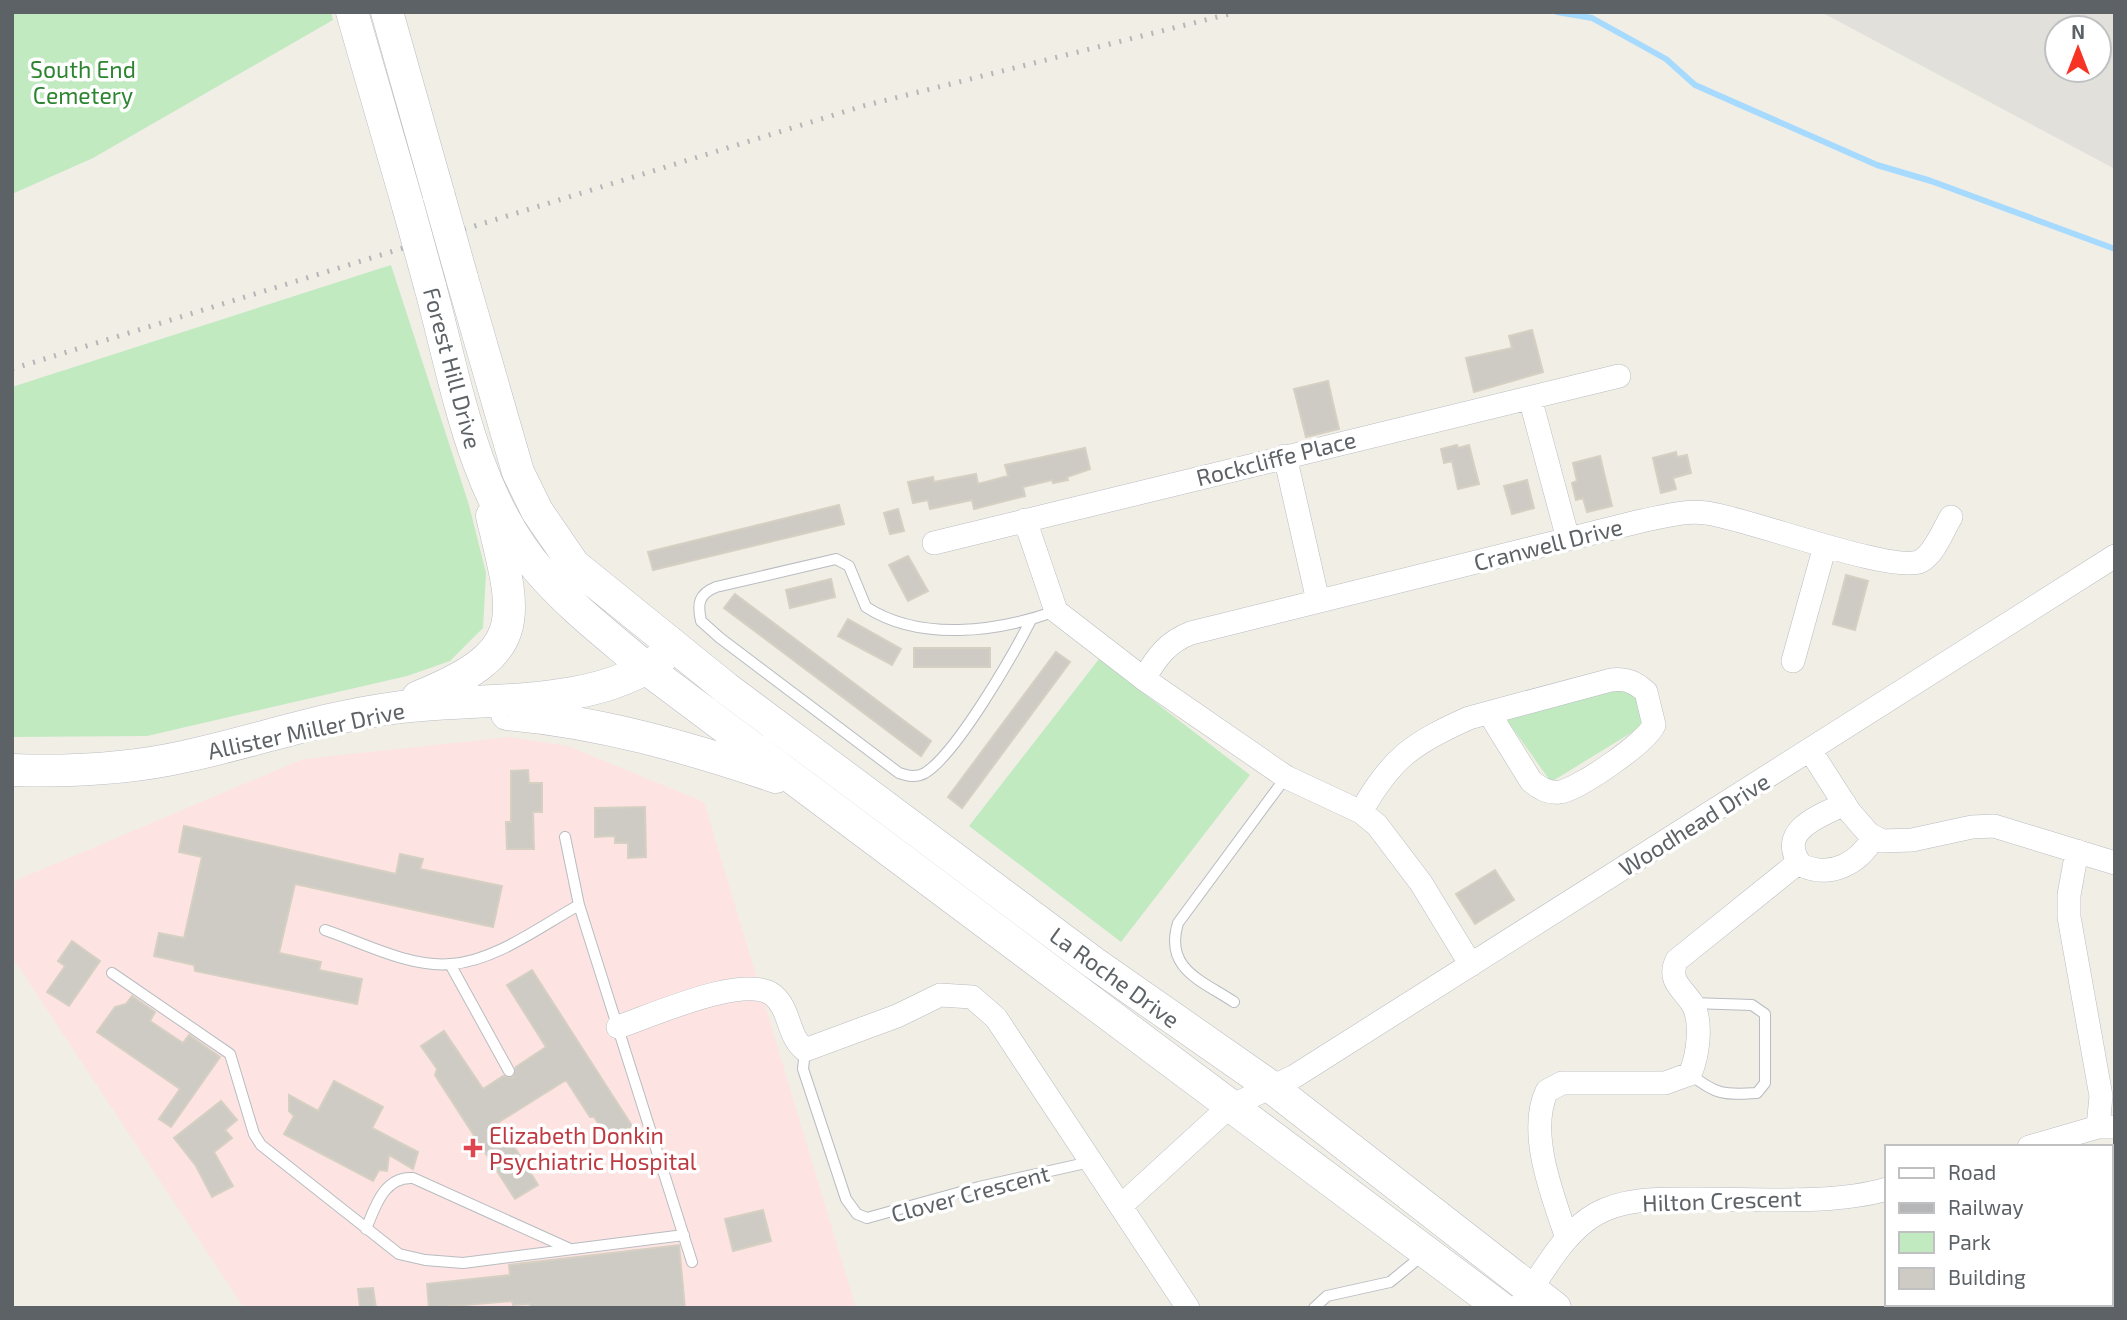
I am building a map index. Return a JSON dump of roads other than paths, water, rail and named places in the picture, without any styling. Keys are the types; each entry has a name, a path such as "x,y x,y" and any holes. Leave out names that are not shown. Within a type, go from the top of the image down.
{"street":[{"name":"Forest Hill Drive","path":"352,12 484,480 537,568 574,606 647,669"},
{"name":"Forest Hill Drive","path":"387,12 508,443 537,511 574,565 674,648"},
{"name":"Rockcliffe Place","path":"934,543 1619,376"},
{"path":"1530,398 1568,539"},
{"path":"1285,456 1318,601"},
{"path":"397,707 476,670 497,648 506,632 510,615 509,584 484,480"},
{"name":"Cranwell Drive","path":"1144,679 1155,659 1180,637 1673,515 1703,512 1825,546 1908,564 1921,561 1931,551 1951,517"},
{"path":"1026,520 1056,611 1144,679 1286,777 1361,812 1390,840 1471,965"},
{"path":"1793,660 1825,546"},
{"name":"Woodhead Drive","path":"1270,1086 1295,1076 2115,556"},
{"name":"Allister Miller Drive","path":"12,770 129,766 185,757 397,707 581,691 647,669 674,648"},
{"name":"La Roche Drive","path":"674,648 1094,964 1270,1086 1535,1302"},
{"name":"La Roche Drive","path":"647,669 882,842 1229,1107 1501,1308"},
{"path":"1361,812 1392,763 1449,727 1489,713 1621,679 1630,680 1646,692 1654,725 1644,739 1573,787 1553,793 1540,789 1531,781 1489,713"},
{"path":"397,707 546,717 624,731 701,751 804,786"},
{"path":"1810,750 1845,804 1874,837 1895,842 1994,826 2115,863"},
{"path":"1845,804 1808,820 1797,830 1794,849 1799,862 1810,869 1842,867 1856,861 1874,837"},
{"path":"2037,1145 2107,1127 2069,917 2069,895 2077,851"},
{"path":"1567,1238 1550,1187 1542,1146 1540,1111 1547,1091 1562,1083 1665,1083 1690,1074 1697,1043 1692,1003 1681,994 1675,983 1677,960 1799,862"},
{"name":"Clover Crescent","path":"618,1027 740,988 760,989 773,995 784,1009 796,1043 805,1050"},
{"path":"805,1050 897,1016 940,995 972,997 996,1018 1188,1308"},
{"path":"1122,1206 1229,1107 1270,1086"},
{"name":"Hilton Crescent","path":"1535,1302 1567,1238 1596,1214 1644,1200 1815,1198 1885,1189"}],"lane":[{"path":"1031,620 990,691 944,754 924,773 908,776 899,773 720,638 701,621 699,603 705,592 716,587 836,559 849,566 866,607 898,624 927,629 978,628 1031,620 1056,611"},
{"path":"1234,1002 1185,969 1174,952 1173,940 1178,923 1286,777"},
{"path":"565,837 579,905 692,1262"},
{"path":"326,930 417,962 450,964 500,948 579,905"},
{"path":"450,964 509,1071"},
{"path":"112,973 230,1054 254,1134 261,1144 399,1254 425,1260 463,1263 684,1235"},
{"path":"1690,1074 1707,1088 1724,1095 1758,1093 1765,1083 1765,1014 1752,1005 1692,1003"},
{"name":"Clover Crescent","path":"805,1050 803,1069 846,1199 857,1214 867,1218 887,1215 979,1187 1090,1162"},
{"path":"366,1229 378,1199 387,1188 405,1177 413,1178 568,1248"},
{"path":"1314,1308 1327,1296 1380,1286 1399,1278 1426,1252"}],"waterway":[{"path":"1557,12 1592,18 1666,59 1695,85 1877,165 1931,181 2115,249"}],"railway":[{"path":"12,369 863,106 1237,12"}],"place":[{"name":"Elizabeth Donkin Psychiatric Hospital","path":"473,1148"}],"park label":[{"name":"South End Cemetery","path":"83,82"}]}
